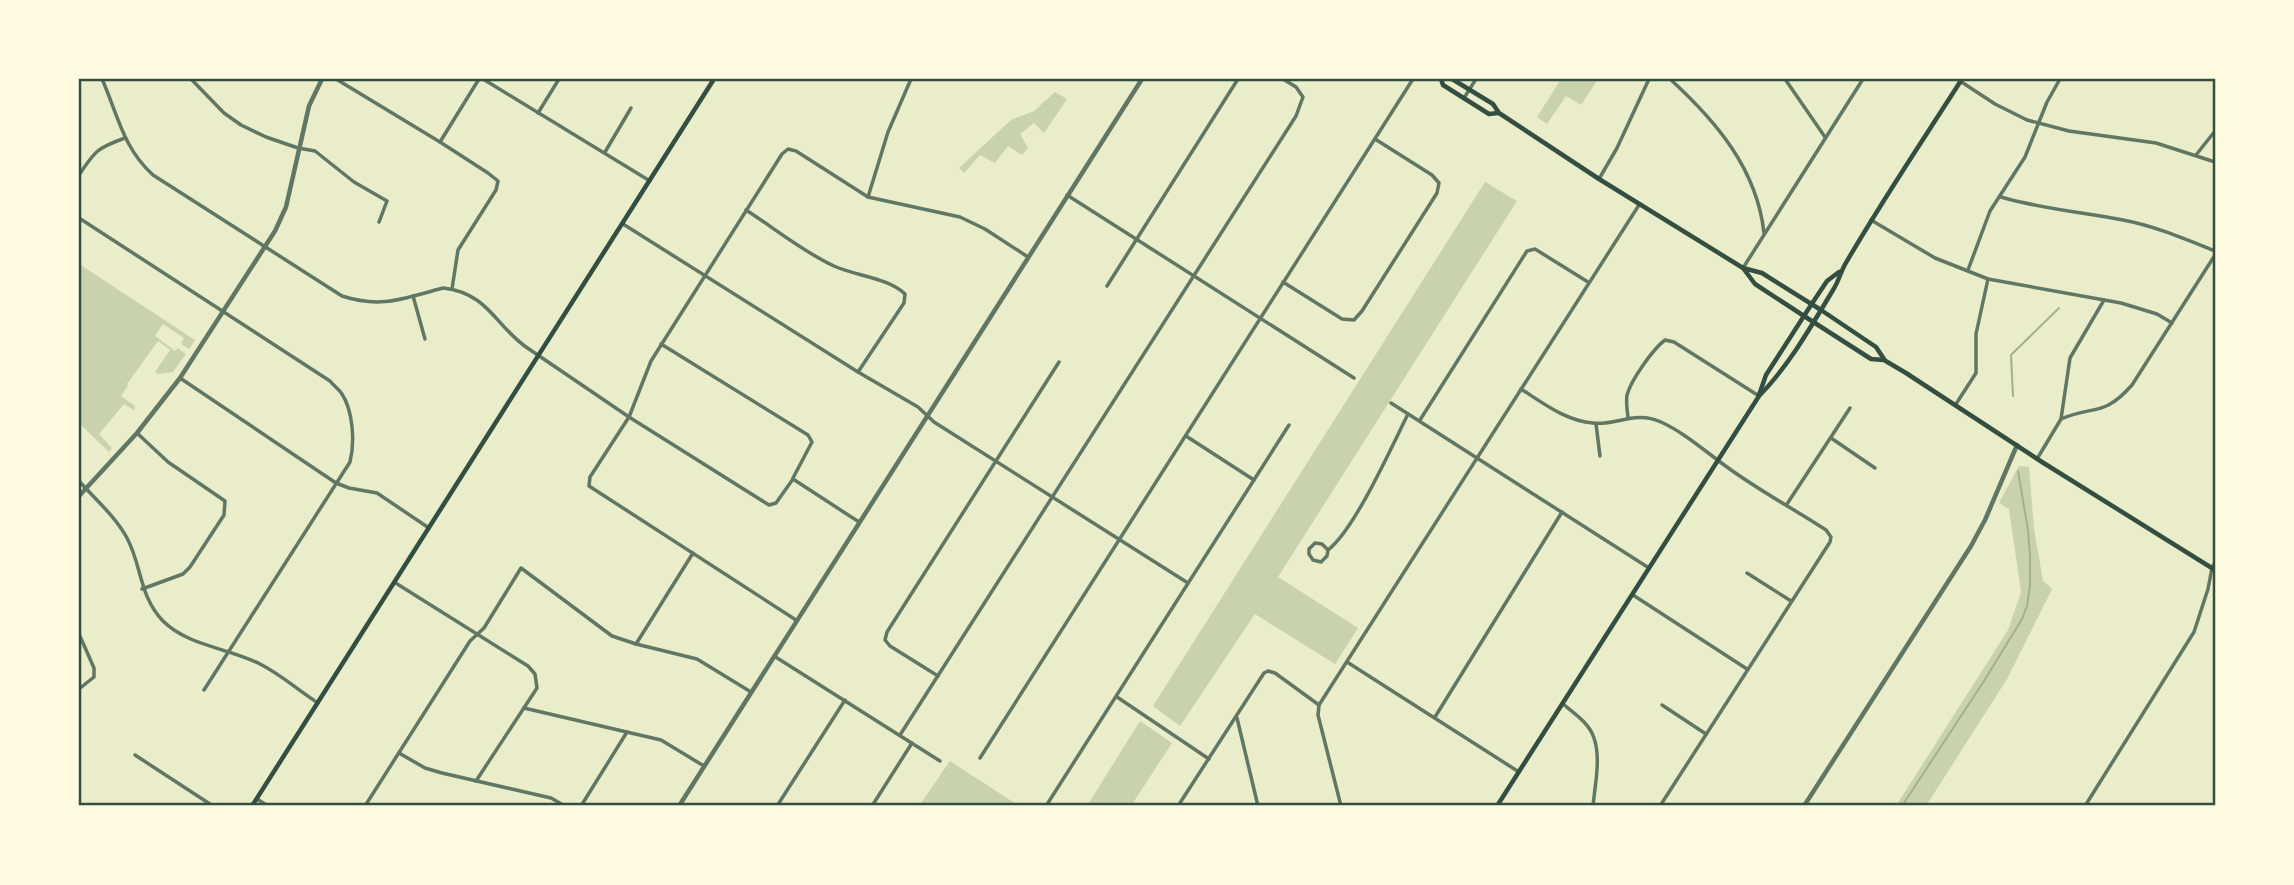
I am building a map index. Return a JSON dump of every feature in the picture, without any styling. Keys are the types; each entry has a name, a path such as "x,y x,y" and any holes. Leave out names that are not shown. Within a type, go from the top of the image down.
{"main road":[{"path":"252,806 714,79"},
{"path":"1441,79 1443,85 1489,114 1499,113"},
{"path":"1452,79 1493,104 1499,113 1600,179 1744,268 1762,273 1821,310 1876,347 1884,360 2213,569"},
{"path":"1497,806 1759,396 1775,380 1821,310 1871,220 1961,80"},
{"path":"1744,268 1755,284 1871,359 1884,360"},
{"path":"1759,396 1766,375 1811,305 1827,281 1840,272"}],"street":[{"path":"102,79 125,138 138,162 153,176 342,296 382,303 443,288 475,299 488,307 517,340 629,417 769,505 776,503 793,479 812,442 808,435 661,344"},
{"path":"191,79 224,113 241,125 265,137 315,151 354,182 387,201 379,222"},
{"path":"79,496 137,433 180,377 282,219 309,106 322,79"},
{"path":"335,79 440,142 498,181 496,190 458,250 452,289"},
{"path":"440,142 481,79 650,181"},
{"path":"538,113 559,79"},
{"path":"868,197 888,132 911,79"},
{"path":"679,806 1142,79"},
{"path":"1107,286 1238,79"},
{"path":"900,735 1296,116 1303,97 1296,87 1283,79"},
{"path":"980,758 1413,79"},
{"path":"1464,98 1476,79"},
{"path":"1600,179 1618,148 1649,79"},
{"path":"1670,79 1709,116 1744,166 1759,202 1765,233"},
{"path":"1785,79 1825,137"},
{"path":"1744,268 1863,79"},
{"path":"1968,270 1990,211 2028,151 2047,102 2060,79"},
{"path":"1961,80 2027,120 2069,131 2156,143 2215,162"},
{"path":"605,152 631,108"},
{"path":"2196,155 2215,131"},
{"path":"79,175 93,153 125,138"},
{"path":"1283,282 1342,319 1354,320 1362,312 1437,193 1439,183 1432,175 1375,139"},
{"path":"797,621 589,486 590,477 629,417 651,361 704,276 782,154 788,149 796,151 868,197 960,217 985,229 1028,257"},
{"path":"1067,195 1354,378"},
{"path":"2001,197 2029,205 2139,223 2161,229 2215,253 2123,396 2105,408 2061,419"},
{"path":"1341,806 1318,715 1319,705 1640,203"},
{"path":"746,210 833,266 897,286 905,294 904,303 858,372"},
{"path":"79,218 330,381 342,394 350,413 353,451 350,461 204,690"},
{"path":"1871,220 1934,258 1988,279 2142,309 2172,323"},
{"path":"623,224 858,372 890,389 934,422 1188,583"},
{"path":"1419,421 1527,251 1535,249 1588,282"},
{"path":"1956,404 1976,373 1976,334 1988,279"},
{"path":"413,296 425,339"},
{"path":"2037,458 2061,419 2070,358 2104,300"},
{"path":"1628,417 1627,396 1633,381 1658,345 1665,340 1674,342 1759,396"},
{"path":"937,676 890,646 885,640 887,632 1059,362"},
{"path":"180,377 336,483 377,493 429,527"},
{"path":"1521,389 1570,419 1596,424 1628,417 1661,422 1826,530 1831,537 1660,806"},
{"path":"1391,403 1649,568"},
{"path":"1787,504 1850,408"},
{"path":"1328,550 1322,544 1315,543 1309,549 1309,554 1313,560 1321,562 1327,556 1328,550 1336,544 1364,499 1408,414"},
{"path":"1596,424 1600,456"},
{"path":"1046,806 1289,425"},
{"path":"137,433 168,461 225,501 226,508 190,567 183,573 142,589"},
{"path":"1186,436 1254,480"},
{"path":"1831,438 1875,468"},
{"path":"1804,806 1971,546 2017,445"},
{"path":"793,479 859,522"},
{"path":"79,481 118,524 128,541 142,589 154,611 166,624 188,638 259,664 317,703"},
{"path":"1435,718 1562,512"},
{"path":"636,644 693,553"},
{"path":"2085,806 2194,632 2215,562"},
{"path":"365,806 470,641 479,635 522,568 612,636 697,659 751,692"},
{"path":"1747,573 1791,601"},
{"path":"394,582 528,666 535,674 537,688 475,781"},
{"path":"1633,595 1747,669"},
{"path":"79,634 94,668 94,677 79,689"},
{"path":"774,656 940,761"},
{"path":"1347,662 1519,772"},
{"path":"1178,806 1259,680 1268,671 1275,673 1319,705"},
{"path":"1117,697 1209,759"},
{"path":"777,806 845,700"},
{"path":"1563,704 1594,736 1597,754 1593,806"},
{"path":"1662,705 1706,734"},
{"path":"524,708 661,740 704,766"},
{"path":"1237,718 1258,806"},
{"path":"581,806 627,732"},
{"path":"872,806 912,743"},
{"path":"398,753 425,768 551,798 565,806"},
{"path":"135,755 214,806"},
{"path":"257,799 268,806"}],"green space":[{"path":"1561,79 1598,79 1581,105 1566,96 1547,124 1537,117"},
{"path":"1055,92 1067,99 1044,133 1034,123 1020,134 1028,148 1022,155 1008,146 995,163 980,155 964,173 959,168 1011,120 1034,111"},
{"path":"1485,182 1517,201 1278,577 1358,628 1335,664 1255,614 1180,726 1153,706"},
{"path":"79,264 195,340 189,349 181,344 184,338 163,324 155,336 175,351 178,348 186,354 173,372 158,374 155,372 170,350 158,341 121,396 135,406 134,410 124,404 99,434 112,448 109,452 79,423"},
{"path":"2019,466 2029,467 2034,529 2043,581 2052,589 2007,679 1926,806 1896,806 2008,630 2021,592 2009,509 1999,503"},
{"path":"1140,721 1172,743 1131,806 1087,806"},
{"path":"950,761 1019,806 919,806"}],"waterway":[{"path":"2013,396 2011,355 2059,308"},
{"path":"1902,806 1984,681 2022,619 2027,606 2030,556 2018,471"}]}
